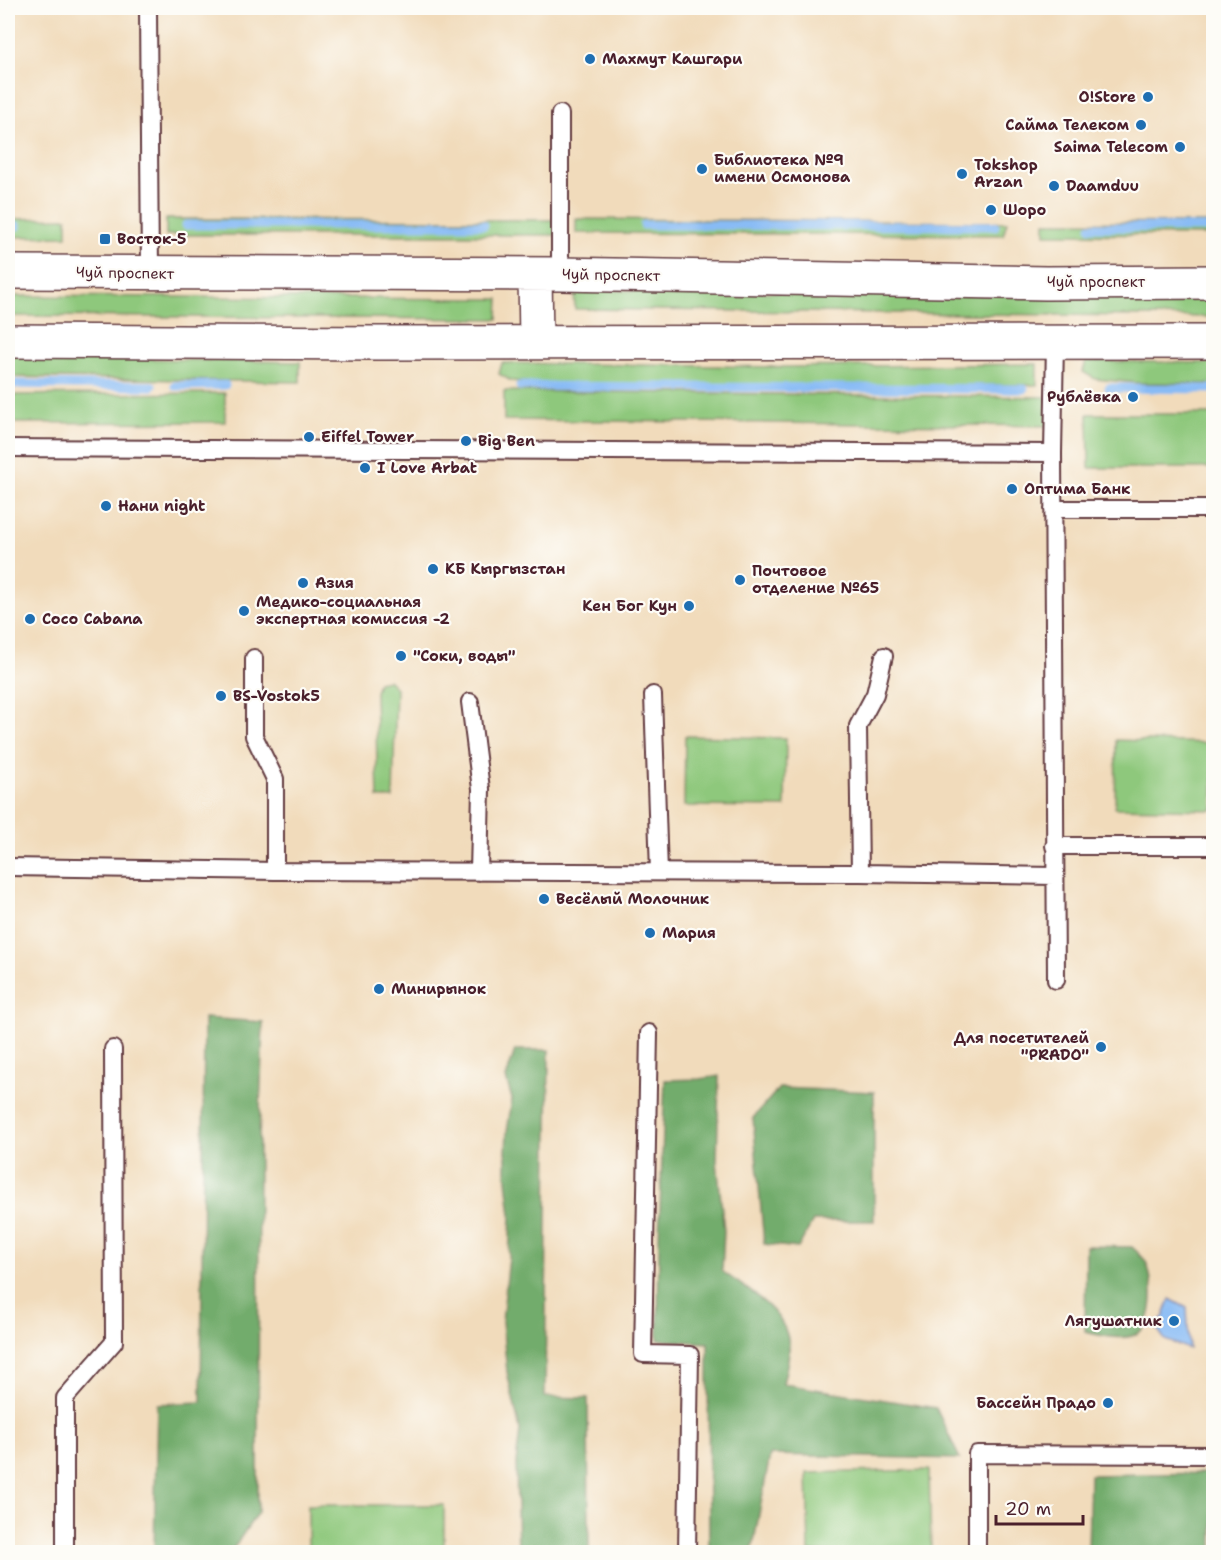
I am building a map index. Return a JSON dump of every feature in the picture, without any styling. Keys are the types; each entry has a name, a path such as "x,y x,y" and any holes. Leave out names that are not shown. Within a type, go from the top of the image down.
{"main road":[{"name":"Чуй проспект","path":"8,272 547,274 1034,282 1214,282"},
{"path":"536,342 547,274"},
{"path":"8,341 1214,342"}],"lane":[{"path":"148,8 150,273"},
{"path":"547,274 560,114"},
{"path":"1055,342 1053,509 1056,981"},
{"path":"8,448 1053,453"},
{"path":"1053,509 1214,509"},
{"path":"860,873 858,726 875,694 884,656"},
{"path":"254,658 254,736 275,779 275,871"},
{"path":"653,695 659,872"},
{"path":"470,702 481,789 479,872"},
{"path":"1054,846 1214,846"},
{"path":"8,867 1054,876"},
{"path":"649,1033 643,1354 690,1354 687,1552"},
{"path":"62,1552 65,1547 65,1398 114,1342 113,1049"},
{"path":"977,1552 977,1454 1214,1455"}],"green space":[{"path":"67,218 67,236 8,237 8,219"},
{"path":"166,219 560,220 560,235 166,235"},
{"path":"576,219 1007,222 1003,235 576,233"},
{"path":"1045,222 1213,223 1213,235 1045,234"},
{"path":"574,290 1213,297 1214,317 575,309"},
{"path":"8,296 499,299 498,319 8,316"},
{"path":"8,356 300,362 300,382 8,377"},
{"path":"1086,361 1213,363 1213,384 1138,383 1095,379 1083,372"},
{"path":"502,363 783,367 1037,364 1037,385 554,385 511,381 499,374"},
{"path":"504,391 1046,397 1053,426 504,420"},
{"path":"225,393 225,422 8,423 8,395"},
{"path":"1088,414 1213,414 1213,468 1089,468"},
{"path":"388,680 396,688 393,798 378,798 375,692 378,682"},
{"path":"685,736 786,738 785,807 684,806"},
{"path":"1116,740 1213,743 1213,810 1115,808"},
{"path":"204,1018 263,1022 259,1141 258,1512 231,1552 154,1552 157,1404 201,1402"},
{"path":"515,1050 549,1050 545,1397 588,1398 589,1552 518,1552 516,1463 520,1430 507,1372 502,1321 511,1215 506,1151 512,1099 506,1078"},
{"path":"719,1076 717,1161 724,1231 722,1271 764,1302 774,1312 787,1333 788,1360 783,1384 936,1408 960,1459 770,1455 752,1552 709,1552 708,1343 658,1340 665,1080"},
{"path":"779,1088 874,1092 874,1221 813,1221 798,1248 764,1244 753,1118"},
{"path":"1086,1246 1132,1247 1146,1262 1152,1293 1150,1315 1140,1331 1132,1336 1108,1337 1085,1332"},
{"path":"929,1470 931,1552 809,1552 807,1473"},
{"path":"1213,1473 1213,1552 1088,1552 1090,1475"},
{"path":"308,1505 444,1505 444,1552 308,1552"}],"water":[{"name":"Лягушатник","path":"1170,1299 1187,1308 1189,1349 1165,1340 1156,1327 1164,1316"}],"waterway":[{"path":"186,225 484,225"},
{"path":"644,225 995,226"},
{"path":"8,226 17,226"},
{"path":"1091,227 1214,228"},
{"path":"8,384 152,386"},
{"path":"175,386 225,385"},
{"path":"520,386 1024,389"},
{"path":"1109,388 1214,389"}],"place":[{"name":"Махмут Кашгари","path":"590,59"},
{"name":"O!Store","path":"1148,97"},
{"name":"Сайма Телеком","path":"1141,125"},
{"name":"Saima Telecom","path":"1180,147"},
{"name":"Библиотека №9 имени Осмонова","path":"702,169"},
{"name":"Tokshop Arzan","path":"962,174"},
{"name":"Daamduu","path":"1054,186"},
{"name":"Шоро","path":"991,210"},
{"name":"Восток-5","path":"105,239"},
{"name":"Рублёвка","path":"1133,397"},
{"name":"Eiffel Tower","path":"309,437"},
{"name":"Big Ben","path":"466,441"},
{"name":"I Love Arbat","path":"365,468"},
{"name":"Оптима Банк","path":"1012,489"},
{"name":"Нани night","path":"106,506"},
{"name":"КБ Кыргызстан","path":"433,569"},
{"name":"Почтовое отделение №65","path":"740,580"},
{"name":"Азия","path":"303,583"},
{"name":"Кен Бог Кун","path":"689,606"},
{"name":"Медико-социальная экспертная комиссия -2","path":"244,611"},
{"name":"Coco Cabana","path":"30,619"},
{"name":"\"Соки, воды\"","path":"401,656"},
{"name":"BS-Vostok5","path":"221,696"},
{"name":"Весёлый Молочник","path":"544,899"},
{"name":"Мария","path":"650,933"},
{"name":"Минирынок","path":"379,989"},
{"name":"Для посетителей \"PRADO\"","path":"1101,1047"},
{"name":"Лягушатник","path":"1174,1321"},
{"name":"Бассейн Прадо","path":"1108,1403"}]}
